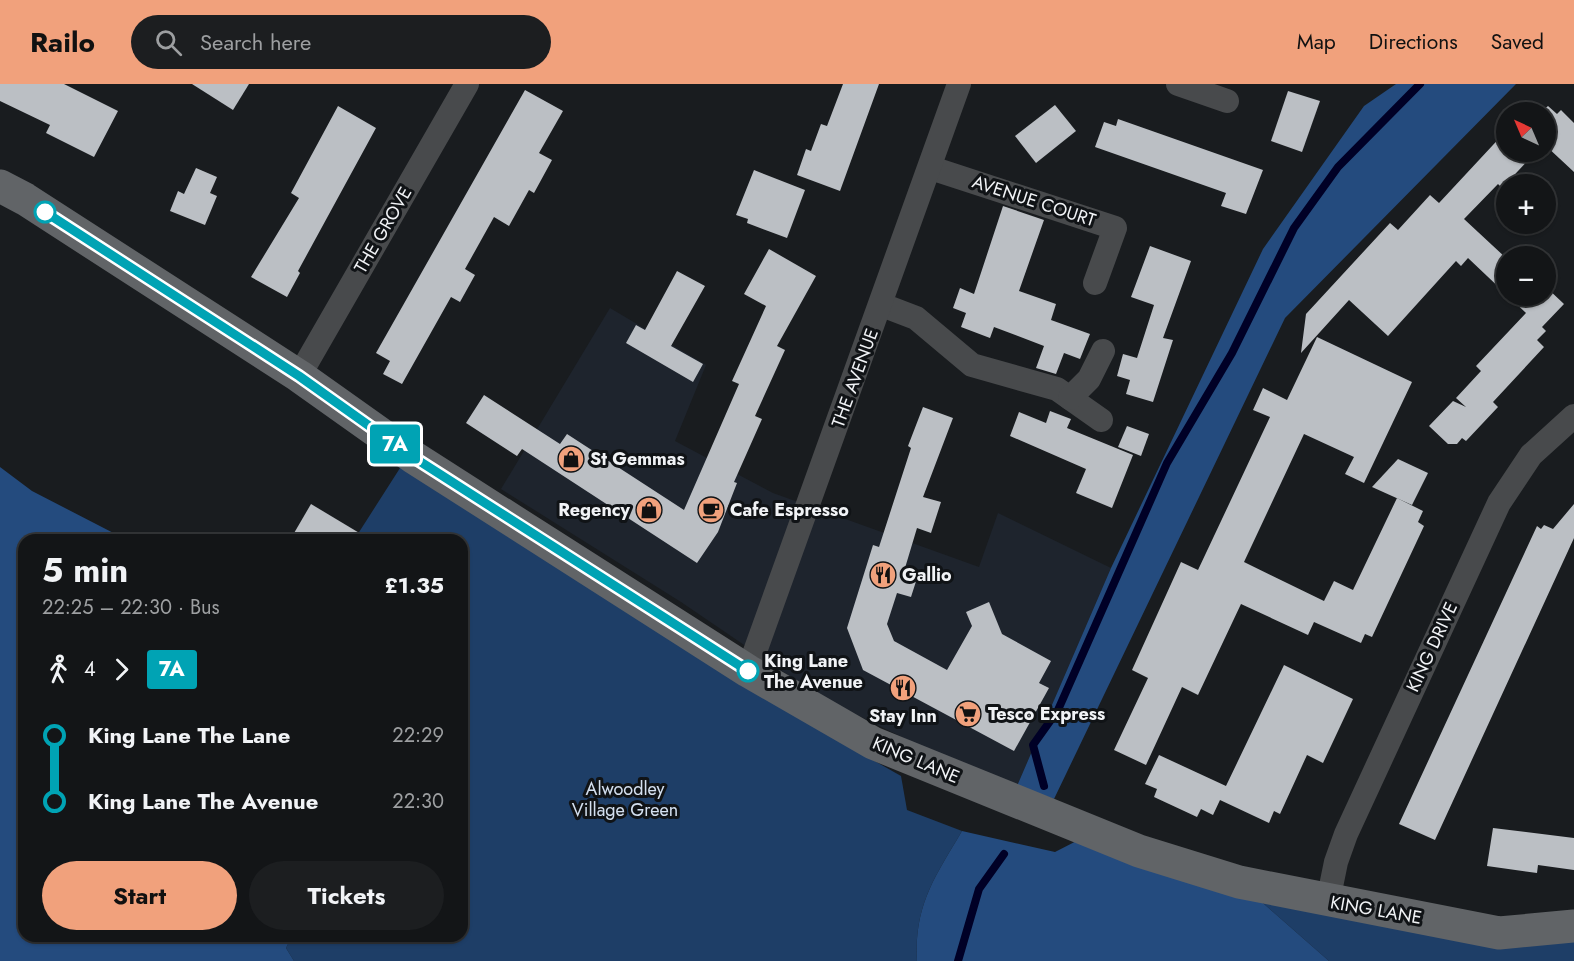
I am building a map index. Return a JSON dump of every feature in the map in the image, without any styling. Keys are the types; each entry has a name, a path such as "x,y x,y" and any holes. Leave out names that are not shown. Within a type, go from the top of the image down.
{"street":[{"name":"THE GROVE","path":"299,376 467,84"},
{"name":"THE AVENUE","path":"748,671 882,305 959,84"},
{"path":"1178,84 1227,101"},
{"name":"AVENUE COURT","path":"931,168 1115,228 1095,284"},
{"name":"KING LANE","path":"0,186 25,199 299,376 413,457 748,671 873,743 1139,850 1239,882 1499,933 1574,926"},
{"path":"882,305 916,318 972,365 1057,389 1101,420"},
{"path":"1070,398 1089,379 1103,351"},
{"name":"KING DRIVE","path":"1328,901 1336,862 1346,834 1499,503 1531,455 1574,416"}],"shaded area":[{"path":"1396,84 1516,84 1285,318 1054,799 1017,786 1111,568 1263,249 1364,106"},
{"path":"610,308 706,365 675,441 773,493 979,567 998,513 1111,568 1017,786 918,745 839,706 797,681 681,602 501,489"},
{"path":"0,467 32,491 115,534 18,534 18,942 289,942 286,948 294,961 0,961"},
{"path":"962,831 1055,852 1094,832 1239,882 1329,961 917,961 919,924 928,892"}],"green space":[{"name":"Alwoodley Village Green","path":"409,454 806,722 901,776 907,810 962,831 928,892 919,924 917,961 294,961 286,948 289,942 468,942 468,534 358,534"},
{"path":"1239,882 1328,901 1574,926 1574,961 1329,961"}],"building":[{"path":"0,84 64,84 118,111 94,157 46,133 50,125 0,101"},
{"path":"192,84 249,84 233,110"},
{"path":"843,84 879,84 840,191 797,175 806,149 811,151 821,124 827,126"},
{"path":"525,90 563,111 539,153 552,160 534,193 529,190 509,226 494,217 465,269 475,275 460,302 451,297 402,384 383,374 390,361 376,353"},
{"path":"1288,91 1320,101 1302,152 1271,141"},
{"path":"1055,105 1076,131 1036,163 1015,136"},
{"path":"338,106 376,128 298,271 300,273 287,297 251,277 299,198 291,193"},
{"path":"1561,110 1574,123 1574,172 1556,155 1556,113"},
{"path":"1118,119 1263,170 1246,214 1221,206 1226,193 1095,147 1104,122 1116,126"},
{"path":"1496,142 1496,162 1527,162 1515,174 1496,174 1496,186 1464,219 1496,249 1496,285 1468,258 1461,266 1456,261 1388,336 1349,300 1301,353 1306,314 1390,223 1398,230 1430,195 1439,203"},
{"path":"196,168 217,177 210,193 217,196 205,225 170,211 178,191 184,194"},
{"path":"754,170 805,190 787,238 747,223 748,219 736,215"},
{"path":"1003,206 1044,220 1019,291 1056,304 1051,320 1090,334 1080,359 1064,353 1056,374 1036,368 1044,346 994,327 990,338 961,327 966,313 953,308 960,288 974,294"},
{"path":"1150,246 1191,261 1163,338 1173,340 1153,402 1126,394 1130,380 1117,376 1123,354 1137,358 1154,305 1131,297"},
{"path":"769,249 816,276 777,346 785,350 755,416 762,419 734,482 737,483 718,532 697,563 522,449 517,456 466,423 484,395 560,444 567,434 684,510 739,384 732,381 766,306 744,294"},
{"path":"677,271 705,286 671,346 703,364 693,382 626,343 636,325 645,330"},
{"path":"1556,296 1564,304 1542,327 1546,331 1537,340 1544,347 1493,402 1498,407 1466,441 1462,438 1457,444 1448,444 1429,426 1453,401 1466,407 1456,398 1481,371 1476,366 1526,313 1519,306 1556,306"},
{"path":"1317,337 1412,382 1364,483 1345,474 1354,457 1304,434 1244,562 1324,601 1334,581 1353,590 1397,498 1423,511 1418,522 1424,526 1372,637 1365,634 1361,643 1314,622 1308,635 1241,604 1198,695 1182,687 1146,765 1114,750 1148,678 1132,670 1181,562 1198,570 1270,417 1253,410 1263,388 1287,400"},
{"path":"923,407 953,418 923,497 941,502 931,533 917,528 905,568 919,572 911,597 897,593 887,624 894,641 947,670 972,626 966,612 989,602 1002,634 1051,661 1039,683 1049,688 1014,751 863,670 847,628 873,545 879,547 911,448 908,446"},
{"path":"1050,411 1071,419 1067,428 1133,455 1112,508 1076,493 1086,469 1010,436 1019,412 1046,423"},
{"path":"1127,426 1149,434 1141,456 1118,447"},
{"path":"1398,459 1428,473 1412,505 1372,487"},
{"path":"311,504 361,534 294,534"},
{"path":"1574,504 1574,538 1435,840 1399,824 1537,526 1541,529 1544,525 1553,529"},
{"path":"1284,665 1353,699 1323,763 1307,755 1280,814 1274,811 1269,823 1220,800 1213,815 1201,809 1197,817 1154,797 1157,789 1145,784 1159,755 1226,786"},
{"path":"1493,828 1574,838 1574,870 1538,865 1537,873 1487,866"}],"waterway":[{"path":"1044,786 1033,745 1058,710 1167,463 1232,353 1294,228 1338,167 1420,84"},
{"path":"958,961 979,889 1004,854"}],"bus line":[{"name":"7A","path":"45,212 299,376 413,457 748,671"}],"place":[{"name":"St Gemmas","path":"571,459"},
{"name":"Regency","path":"649,510"},
{"name":"Cafe Espresso","path":"711,510"},
{"name":"Gallio","path":"883,575"},
{"name":"King Lane The Avenue","path":"748,671"},
{"name":"Stay Inn","path":"903,688"},
{"name":"Tesco Express","path":"968,714"}]}
